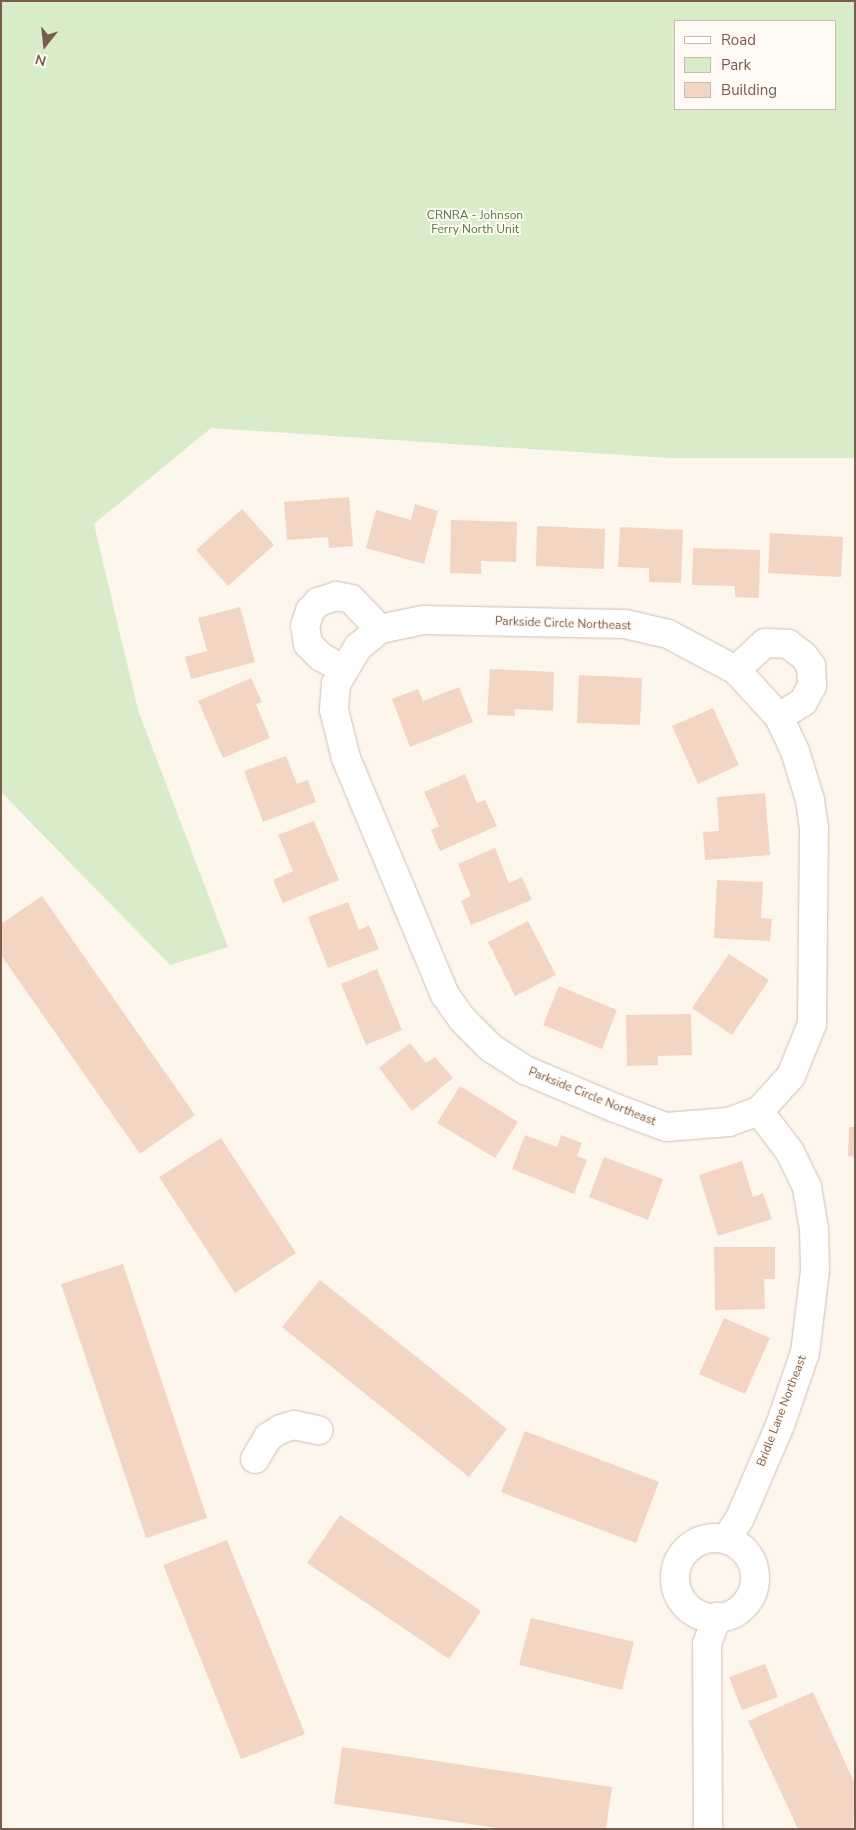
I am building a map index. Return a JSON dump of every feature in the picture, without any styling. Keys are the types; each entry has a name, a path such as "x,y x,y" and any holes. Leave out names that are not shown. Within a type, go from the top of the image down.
{"street":[{"path":"343,670 321,657 308,644 305,626 314,607 325,599 336,596 351,599 380,629"},
{"name":"Parkside Circle Northeast","path":"423,620 624,624 668,634 736,670 780,717 795,751 810,800 814,828 812,1024 791,1076 759,1111 728,1122 666,1127 525,1070 491,1048 462,1019 430,964 346,758 334,710 336,684 343,670 358,647 380,629 423,620"},
{"path":"736,670 766,643 788,644 804,656 810,666 812,686 803,702 780,717"},
{"name":"Bridle Lane Northeast","path":"726,1539 740,1518 776,1433 805,1353 815,1270 814,1229 807,1187 790,1152 759,1111"},
{"path":"255,1459 268,1438 281,1429 294,1425 318,1430"},
{"path":"726,1539 748,1554 755,1580 746,1603 738,1610 718,1617 695,1612 687,1605 676,1584 676,1572 688,1548 699,1541 726,1539"},
{"path":"708,1829 707,1644 718,1617"}],"green space":[{"name":"CRNRA - Johnson Ferry North Unit","path":"1,1 855,1 855,458 668,458 211,428 94,524 138,710 228,947 170,965 1,792"}],"building":[{"path":"349,497 353,546 329,548 328,537 287,540 284,502"},
{"path":"415,504 438,511 424,564 366,548 376,510 411,520"},
{"path":"242,509 274,545 228,586 196,550"},
{"path":"451,520 517,522 516,562 481,561 481,574 450,573"},
{"path":"537,526 605,529 604,569 536,566"},
{"path":"620,527 683,530 681,583 649,582 649,568 618,567"},
{"path":"770,533 843,537 841,577 768,573"},
{"path":"693,548 760,550 759,598 735,597 735,586 692,585"},
{"path":"240,607 255,662 191,679 185,657 207,651 198,618"},
{"path":"490,669 554,672 553,711 515,709 515,716 487,715"},
{"path":"579,675 642,678 640,725 577,723"},
{"path":"251,678 262,702 256,704 270,738 223,758 198,701"},
{"path":"459,687 473,722 410,747 392,699 418,689 423,701"},
{"path":"713,708 739,765 698,784 672,726"},
{"path":"286,756 297,784 308,780 316,802 263,822 244,771"},
{"path":"465,774 477,803 485,800 497,826 440,851 431,830 439,826 424,792"},
{"path":"765,793 770,855 705,860 703,832 719,831 717,797"},
{"path":"314,821 339,880 283,903 273,880 293,871 278,835"},
{"path":"495,848 509,883 522,877 532,900 471,925 461,901 471,896 458,864"},
{"path":"717,880 763,882 761,918 772,919 770,941 714,938"},
{"path":"42,896 195,1115 140,1154 1,955 1,924"},
{"path":"348,902 359,930 369,925 379,949 328,968 308,917"},
{"path":"528,921 556,975 515,996 488,942"},
{"path":"729,954 769,980 732,1035 692,1008"},
{"path":"377,969 402,1030 366,1045 341,984"},
{"path":"559,986 617,1010 602,1049 543,1025"},
{"path":"691,1014 692,1055 658,1056 658,1065 627,1066 626,1015"},
{"path":"410,1043 426,1063 435,1057 453,1078 412,1111 379,1068"},
{"path":"460,1086 518,1122 495,1158 437,1123"},
{"path":"849,1127 855,1127 855,1157 848,1156"},
{"path":"525,1135 557,1147 561,1135 582,1143 577,1156 587,1160 574,1194 512,1169"},
{"path":"221,1138 296,1253 235,1293 159,1177"},
{"path":"604,1157 663,1179 648,1220 589,1197"},
{"path":"742,1161 753,1197 763,1193 772,1219 718,1236 699,1175"},
{"path":"714,1247 775,1247 775,1279 764,1279 765,1309 715,1310"},
{"path":"123,1264 207,1518 146,1538 61,1284"},
{"path":"320,1280 507,1429 469,1477 282,1327"},
{"path":"724,1318 770,1338 745,1394 699,1374"},
{"path":"525,1431 659,1482 636,1543 501,1492"},
{"path":"340,1515 481,1611 449,1659 307,1563"},
{"path":"227,1540 305,1734 241,1759 163,1565"},
{"path":"531,1618 634,1642 622,1690 519,1665"},
{"path":"765,1664 778,1697 742,1710 729,1677"},
{"path":"813,1692 855,1784 853,1829 798,1829 748,1721"},
{"path":"342,1747 612,1787 606,1829 504,1829 334,1804"}]}
